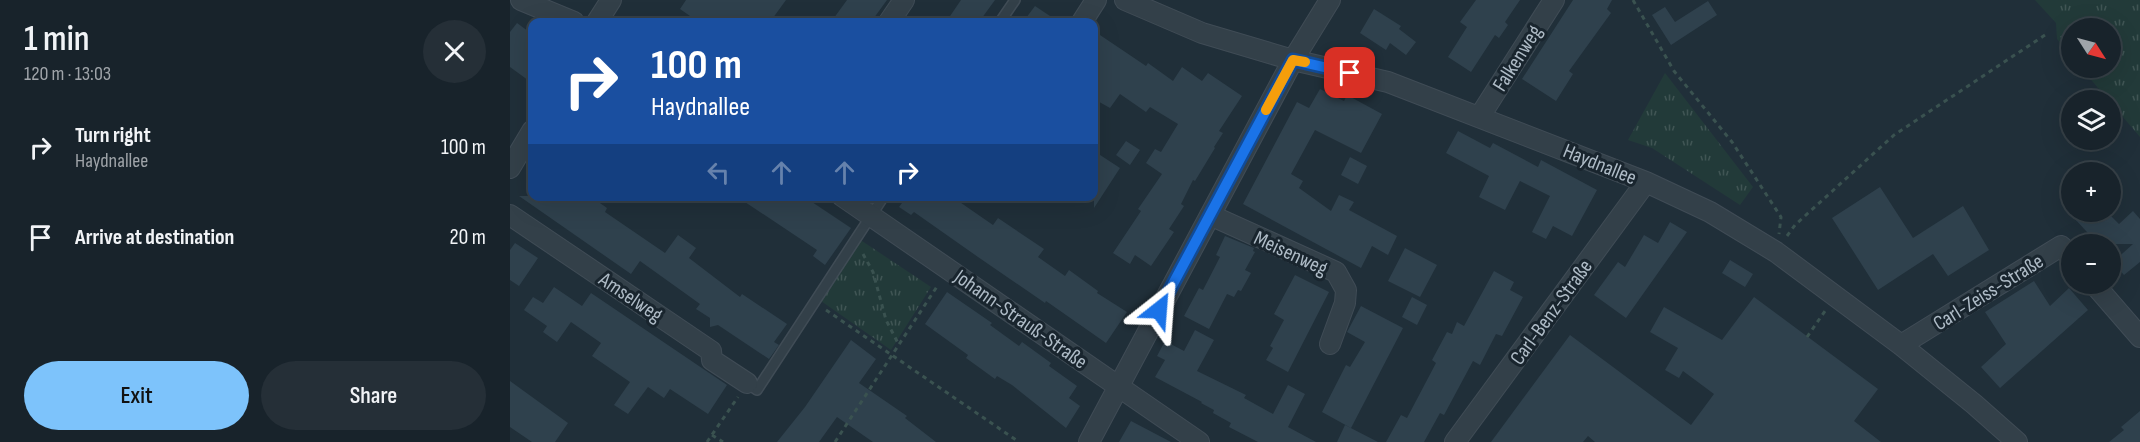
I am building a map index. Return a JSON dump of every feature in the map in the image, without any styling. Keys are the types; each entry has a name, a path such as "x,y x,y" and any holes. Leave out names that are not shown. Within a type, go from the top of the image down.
{"street":[{"path":"521,0 564,18"},
{"path":"600,18 611,0"},
{"path":"892,18 904,0"},
{"path":"1085,18 1096,0"},
{"name":"Haydnallee","path":"1125,0 1202,33 1293,60 1388,82 1646,182 1710,212 1776,252 1901,345 2017,442"},
{"path":"1089,442 1293,60 1330,0"},
{"name":"Falkenweg","path":"1480,116 1554,0"},
{"path":"510,168 516,145 528,134"},
{"name":"Carl-Benz-Straße","path":"1455,442 1646,182"},
{"name":"Johann-Strauß-Straße","path":"849,201 1199,442"},
{"name":"Amselweg","path":"510,214 711,351 712,360 747,383"},
{"name":"Meisenweg","path":"1210,215 1335,272 1346,290 1345,303 1330,344"},
{"name":"Carl-Zeiss-Straße","path":"1901,345 2061,246"},
{"path":"2103,294 2140,337"}],"lane":[{"path":"1003,18 1015,0"},
{"path":"747,383 757,390 881,201"}],"path":[{"path":"1633,0 1674,71 1732,142 1781,217 1776,252"},
{"path":"1776,252 1795,225 1894,135 2048,33"},
{"path":"854,244 873,272 886,320 899,345"},
{"path":"836,442 949,269"},
{"path":"1808,337 1835,297"},
{"path":"815,302 1019,442"},
{"path":"707,442 747,383"},
{"path":"712,435 723,442"}],"green space":[{"path":"2035,0 2140,0 2140,137 2121,115 2121,90 2100,90 2090,78 2121,78 2121,18 2061,18 2061,44 2057,39 2056,23"},
{"path":"1665,73 1753,187 1740,205 1652,148 1628,140"},
{"path":"859,239 931,287 891,350 821,301"}],"building":[{"path":"686,0 786,0 773,18 689,18 690,16 680,9"},
{"path":"847,0 887,0 874,18 834,18"},
{"path":"961,0 995,0 982,18 949,18"},
{"path":"1476,0 1520,0 1505,22 1508,25 1499,38 1495,35 1471,72 1448,57 1467,27 1460,22"},
{"path":"1573,0 1612,0 1607,9 1611,13 1569,71 1573,74 1556,101 1522,79"},
{"path":"1708,1 1717,15 1671,45 1652,15 1665,7 1675,22"},
{"path":"1035,6 1053,18 1026,18"},
{"path":"1374,9 1401,26 1399,29 1416,42 1406,55 1390,43 1386,50 1360,33"},
{"path":"517,23 528,31 528,80 510,67 510,32"},
{"path":"1100,35 1146,66 1148,63 1173,81 1182,67 1202,81 1208,73 1242,96 1219,131 1223,133 1195,181 1193,180 1181,204 1184,206 1169,229 1174,232 1151,266 1135,255 1130,264 1113,253 1141,211 1138,209 1162,174 1146,163 1155,149 1161,152 1178,124 1150,107 1146,112 1120,94 1110,108 1098,101 1098,38"},
{"path":"1320,89 1344,101 1347,95 1382,114 1361,153 1315,130 1291,174 1303,181 1299,188 1331,211 1339,195 1354,202 1349,210 1397,236 1388,255 1372,246 1361,268 1243,204 1297,102 1309,108"},
{"path":"1458,131 1490,148 1493,143 1538,167 1541,160 1597,190 1572,236 1553,226 1546,239 1532,232 1550,196 1520,181 1505,210 1479,197 1489,176 1446,153"},
{"path":"1126,141 1140,150 1130,165 1116,155"},
{"path":"1098,154 1120,168 1094,208 1094,201 1098,201"},
{"path":"1350,157 1367,166 1358,184 1341,175"},
{"path":"1880,187 1913,238 1963,206 1989,250 1948,276 1933,254 1878,290 1832,218"},
{"path":"519,196 528,196 528,201 597,201 607,208 605,212 665,253 678,235 696,248 689,258 740,297 742,294 787,324 774,342 779,345 769,359 718,325 710,327 710,318 696,309 700,304 640,261 631,274"},
{"path":"744,201 810,201 851,228 825,265 813,256 817,250"},
{"path":"899,201 958,201 993,225 998,218 1044,249 1038,257 1065,276 1069,270 1098,291 1097,293 1127,312 1106,343 914,212 911,215 899,207 902,203"},
{"path":"2133,211 2140,219 2140,262 2124,275 2121,271 2121,255 2133,244 2121,244 2121,234 2089,234 2078,222 2117,222 2119,224"},
{"path":"1670,222 1687,232 1626,318 1594,295 1618,262 1625,267 1644,235 1658,243"},
{"path":"1225,236 1254,248 1255,252 1245,270 1251,273 1241,291 1238,290 1234,297 1227,294 1209,329 1184,316 1199,288 1203,290 1220,257 1216,255"},
{"path":"515,243 538,258 519,286 510,280 510,250"},
{"path":"1405,248 1437,265 1420,297 1388,281"},
{"path":"1730,260 1753,274 1745,287 1722,273"},
{"path":"1494,271 1514,282 1510,290 1523,297 1502,336 1496,334 1480,365 1473,361 1444,415 1440,413 1424,442 1386,442 1401,415 1407,418 1436,363 1432,360 1447,332 1452,334 1457,322 1464,326"},
{"path":"1295,275 1329,292 1288,372 1266,360 1273,348 1270,346 1284,320 1274,314"},
{"path":"2034,281 2050,306 2063,294 2074,294 2088,310 2000,388 1981,367 2006,344 1985,312"},
{"path":"554,287 582,306 591,293 727,385 708,414 670,389 664,398 648,387 628,414 614,405 630,382 592,356 601,343 571,322 557,342 543,332 547,326 524,310 533,297 543,303"},
{"path":"947,292 992,323 990,325 1019,346 1022,342 1051,363 1049,366 1077,386 1069,398 1080,406 1066,428 1012,385 997,376 995,379 966,358 968,355 925,324"},
{"path":"1412,297 1427,305 1417,325 1402,317"},
{"path":"1754,297 1878,389 1854,421 1881,442 1595,442 1588,436 1583,442 1491,442 1570,335 1691,425 1714,394 1683,371 1679,378 1665,370 1678,348 1650,332 1664,307 1722,340"},
{"path":"1361,306 1403,328 1351,428 1322,412 1346,365 1350,367 1365,342 1347,332"},
{"path":"1195,330 1214,340 1197,371 1246,395 1244,398 1273,414 1288,385 1305,394 1288,427 1316,442 1258,442 1229,427 1231,423 1213,413 1214,410 1202,402 1155,377 1165,360 1157,356 1165,341 1184,351"},
{"path":"851,340 876,359 859,383 907,416 905,418 936,442 873,442 837,417 819,442 777,442 805,407"},
{"path":"510,381 568,423 555,442 532,442 510,427"},
{"path":"2140,411 2140,442 2109,442 2124,430 2121,427"},
{"path":"1131,421 1171,442 1119,442"},
{"path":"1345,425 1378,442 1337,442"}],"slow traffic":[{"path":"1266,110 1293,60 1305,62"}],"route":[{"path":"1159,310 1293,60 1350,73"}]}
